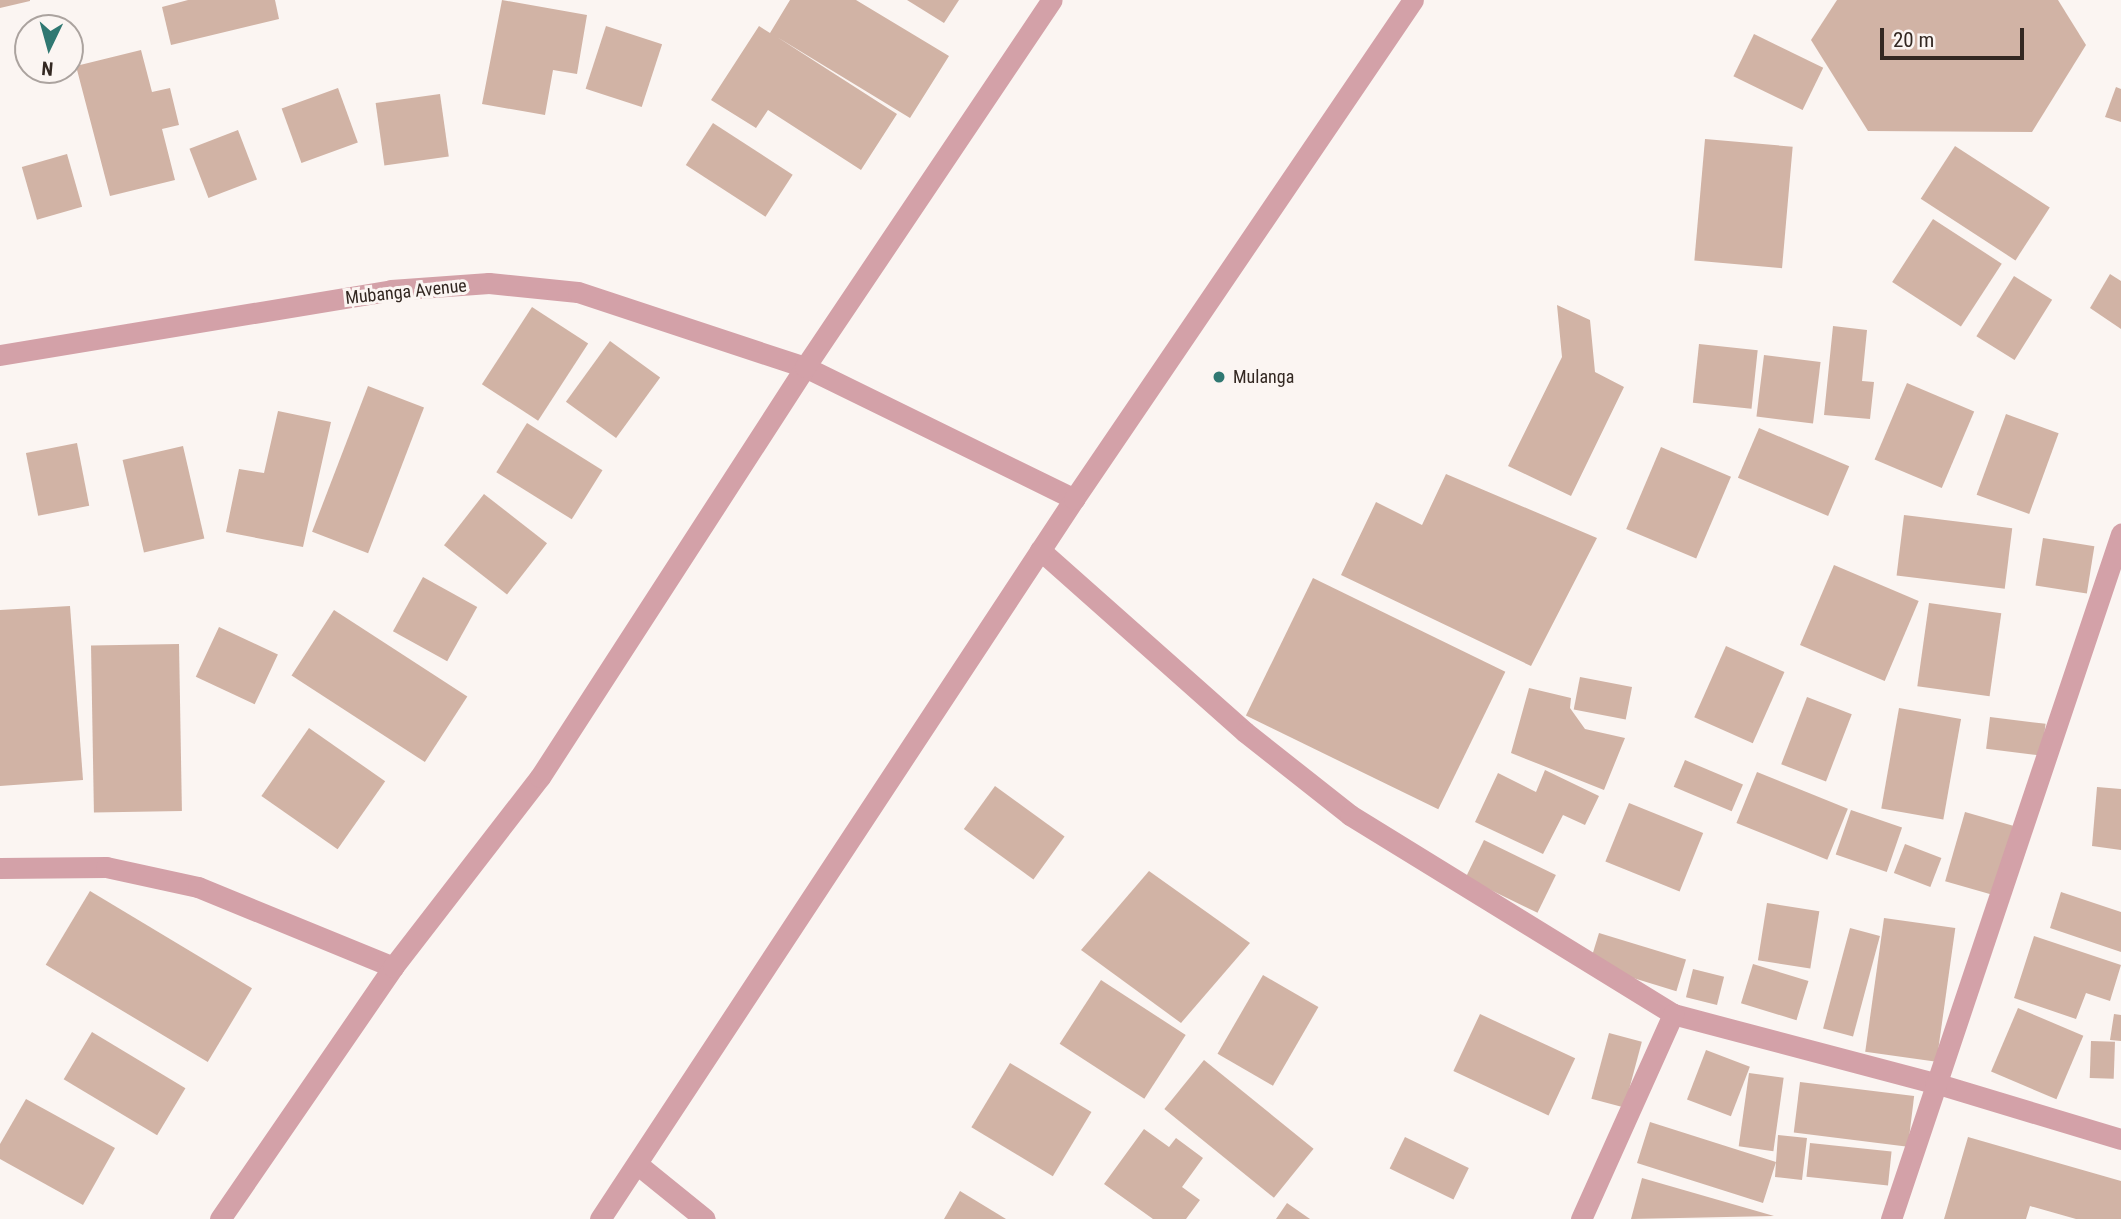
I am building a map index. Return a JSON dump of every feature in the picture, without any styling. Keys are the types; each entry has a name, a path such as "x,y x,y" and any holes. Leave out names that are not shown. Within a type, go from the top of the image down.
{"street":[{"path":"220,1219 393,967 540,777 805,367 1052,0"},
{"path":"600,1219 1074,499 1413,0"},
{"name":"Mubanga Avenue","path":"0,355 391,290 489,284 578,292 805,367 1074,499"},
{"path":"1891,1219 2121,534"},
{"path":"1040,550 1244,732 1350,815 1673,1014 1935,1083 2121,1139"},
{"path":"0,868 106,867 198,887 393,967"},
{"path":"1581,1219 1673,1014"},
{"path":"637,1164 705,1219"}],"building":[{"path":"0,0 30,0 30,1 0,8"},
{"path":"188,0 275,0 279,19 171,45 162,7"},
{"path":"502,0 587,15 577,74 553,70 545,115 482,104"},
{"path":"790,0 856,0 949,56 910,118 777,37 897,114 861,170 768,110 756,128 711,100 759,26 770,33"},
{"path":"907,0 959,0 944,23"},
{"path":"1837,0 2058,0 2086,45 2032,132 1868,131 1811,40"},
{"path":"606,26 662,44 642,107 586,89"},
{"path":"1754,34 1823,68 1803,110 1733,76"},
{"path":"141,50 152,92 170,88 179,125 162,129 175,180 110,196 81,84 84,84 84,64"},
{"path":"2116,87 2121,89 2121,122 2105,117"},
{"path":"338,88 358,143 301,163 282,109"},
{"path":"440,94 449,156 384,165 376,103"},
{"path":"713,123 793,175 765,217 686,165"},
{"path":"238,130 257,179 208,198 189,149"},
{"path":"1705,139 1793,147 1782,268 1694,261"},
{"path":"1955,146 2050,208 2015,260 1921,199"},
{"path":"67,154 82,207 37,220 22,167"},
{"path":"1933,219 2002,264 1961,327 1892,282"},
{"path":"2110,274 2121,281 2121,329 2090,308"},
{"path":"2014,276 2052,300 2015,360 1976,336"},
{"path":"1557,305 1590,320 1595,372 1624,387 1571,496 1508,466 1562,357"},
{"path":"532,307 588,343 538,421 482,384"},
{"path":"1833,326 1867,330 1862,381 1874,382 1870,419 1824,415"},
{"path":"610,341 660,377 616,438 566,402"},
{"path":"1699,344 1758,350 1752,409 1693,403"},
{"path":"1764,355 1821,362 1813,423 1756,417"},
{"path":"1907,383 1974,412 1942,488 1875,459"},
{"path":"368,386 424,408 368,553 312,532"},
{"path":"278,411 331,422 303,547 226,532 239,469 264,473"},
{"path":"2006,414 2059,433 2029,514 1977,495"},
{"path":"527,423 602,470 572,519 496,472"},
{"path":"1759,428 1849,466 1828,516 1738,478"},
{"path":"77,443 89,506 38,516 26,453"},
{"path":"183,446 204,539 144,553 123,460"},
{"path":"1661,447 1731,477 1696,559 1626,529"},
{"path":"1446,474 1597,538 1531,666 1341,575 1376,502 1422,525"},
{"path":"484,494 547,543 507,594 444,545"},
{"path":"1904,515 2012,528 2005,589 1897,576"},
{"path":"2043,538 2094,546 2087,594 2035,585"},
{"path":"1834,565 1919,601 1885,681 1800,645"},
{"path":"423,577 477,607 447,661 393,631"},
{"path":"1313,578 1505,672 1438,809 1246,716"},
{"path":"1929,603 2001,613 1990,696 1917,686"},
{"path":"70,606 83,780 0,786 0,610"},
{"path":"334,610 467,697 425,762 292,675"},
{"path":"219,627 278,654 255,704 196,677"},
{"path":"179,644 182,811 94,813 91,646"},
{"path":"1726,646 1784,672 1753,743 1694,717"},
{"path":"1580,677 1632,687 1626,720 1574,709"},
{"path":"1529,688 1571,698 1570,708 1585,729 1625,738 1604,790 1511,753"},
{"path":"1807,697 1852,714 1826,781 1781,764"},
{"path":"1899,708 1961,719 1943,819 1881,808"},
{"path":"1990,717 2046,724 2042,756 1986,749"},
{"path":"309,728 385,781 338,849 261,796"},
{"path":"1685,760 1743,785 1732,811 1674,787"},
{"path":"1545,770 1599,796 1585,825 1563,815 1543,854 1475,822 1498,773 1536,792"},
{"path":"1757,772 1848,809 1827,860 1736,823"},
{"path":"995,786 1065,837 1033,879 964,829"},
{"path":"2097,787 2121,789 2121,850 2092,846"},
{"path":"1629,803 1703,833 1680,891 1605,861"},
{"path":"1851,810 1902,828 1887,872 1836,854"},
{"path":"1965,812 2013,826 1993,895 1945,881"},
{"path":"1484,840 1556,875 1537,913 1466,878"},
{"path":"1905,844 1941,858 1930,887 1894,873"},
{"path":"1149,871 1250,943 1181,1023 1081,950"},
{"path":"90,891 252,988 208,1062 46,965"},
{"path":"2061,892 2121,912 2121,952 2050,928"},
{"path":"1767,903 1819,911 1810,969 1758,960"},
{"path":"1884,918 1955,928 1937,1062 1865,1052"},
{"path":"1850,928 1880,936 1853,1036 1823,1028"},
{"path":"1599,933 1686,960 1676,991 1589,965"},
{"path":"2034,936 2121,965 2110,1001 2086,993 2076,1019 2014,998"},
{"path":"1753,964 1808,981 1796,1020 1741,1003"},
{"path":"1693,969 1724,977 1717,1005 1686,997"},
{"path":"1263,975 1318,1007 1273,1086 1218,1054"},
{"path":"1101,980 1186,1035 1144,1099 1060,1044"},
{"path":"2018,1008 2083,1036 2056,1099 1991,1072"},
{"path":"1480,1014 1575,1058 1549,1115 1453,1071"},
{"path":"2114,1014 2121,1015 2121,1041 2110,1040"},
{"path":"92,1032 185,1088 157,1135 64,1079"},
{"path":"1609,1033 1642,1042 1624,1107 1591,1099"},
{"path":"2091,1041 2115,1042 2114,1079 2090,1078"},
{"path":"1706,1050 1750,1067 1731,1116 1687,1099"},
{"path":"1204,1060 1314,1149 1274,1198 1164,1109"},
{"path":"1010,1063 1091,1112 1053,1176 971,1127"},
{"path":"1749,1073 1784,1078 1773,1151 1739,1146"},
{"path":"1800,1082 1914,1096 1908,1147 1794,1133"},
{"path":"26,1099 115,1148 83,1205 0,1159 0,1144"},
{"path":"1650,1122 1776,1162 1763,1203 1637,1163"},
{"path":"1144,1129 1169,1147 1176,1138 1203,1158 1182,1187 1200,1200 1186,1219 1153,1219 1104,1184"},
{"path":"1778,1135 1807,1138 1802,1180 1775,1177"},
{"path":"1405,1137 1469,1168 1453,1200 1390,1168"},
{"path":"1968,1137 2121,1181 2121,1219 2076,1219 2030,1206 2026,1219 1944,1219"},
{"path":"1810,1143 1892,1152 1888,1185 1806,1177"},
{"path":"1642,1178 1774,1216 1631,1219"},
{"path":"960,1191 1006,1219 944,1219"},
{"path":"1287,1203 1310,1219 1276,1219"}],"place":[{"name":"Mulanga","path":"1219,377"}]}
